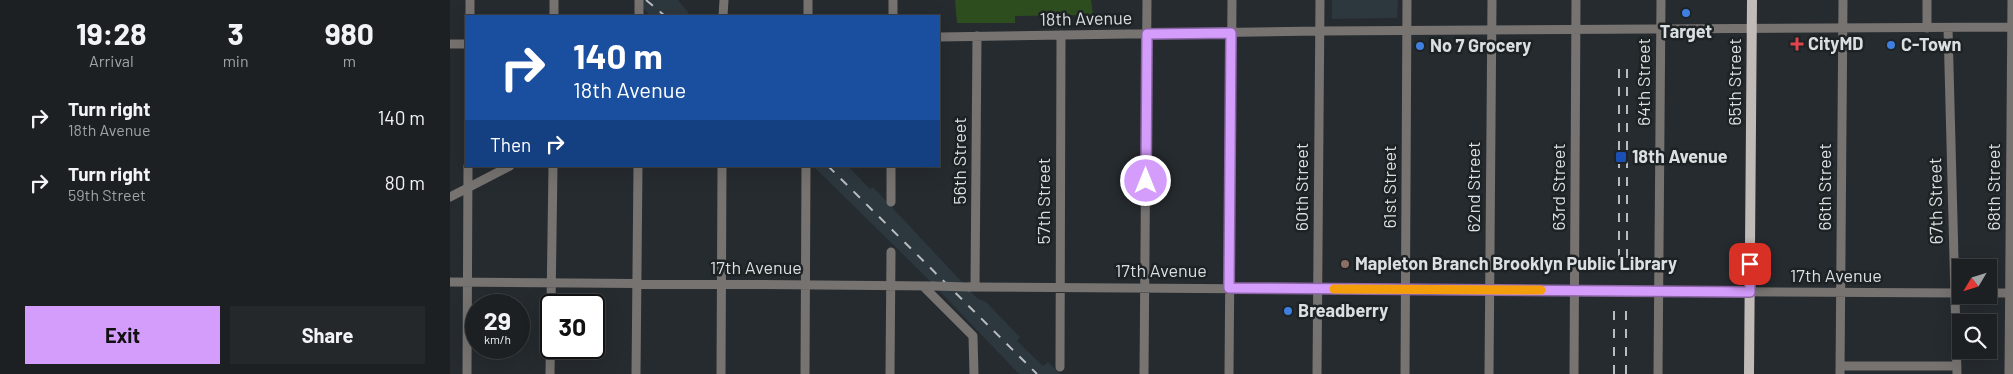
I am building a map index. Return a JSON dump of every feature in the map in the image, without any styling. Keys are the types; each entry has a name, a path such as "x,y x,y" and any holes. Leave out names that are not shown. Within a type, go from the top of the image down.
{"main road":[{"name":"65th Street","path":"1749,374 1752,0"}],"street":[{"path":"470,0 470,15"},
{"path":"554,0 554,15"},
{"path":"723,15 724,0"},
{"path":"808,0 808,15"},
{"path":"893,0 893,15"},
{"path":"1144,374 1147,0"},
{"path":"1229,374 1232,0"},
{"name":"60th Street","path":"1317,374 1320,0"},
{"name":"61st Street","path":"1405,374 1407,0"},
{"name":"62nd Street","path":"1489,374 1492,0"},
{"name":"63rd Street","path":"1574,374 1576,0"},
{"name":"64th Street","path":"1658,374 1661,0"},
{"name":"66th Street","path":"1840,370 1843,0"},
{"path":"1927,0 1927,28"},
{"name":"68th Street","path":"2009,374 2012,0"},
{"name":"18th Avenue","path":"940,37 1491,30 2012,27"},
{"name":"67th Street","path":"1948,28 1957,259"},
{"name":"57th Street","path":"1060,367 1061,35"},
{"name":"56th Street","path":"972,287 977,36"},
{"path":"450,44 465,44"},
{"path":"467,374 468,167"},
{"path":"450,196 508,167"},
{"path":"550,374 552,167"},
{"path":"636,374 638,167"},
{"path":"721,374 722,167"},
{"path":"805,374 806,167"},
{"path":"891,167 891,202"},
{"path":"890,374 891,252"},
{"name":"17th Avenue","path":"450,282 1952,293"},
{"path":"923,286 973,336 974,374"},
{"path":"1998,293 2011,293"},
{"name":"67th Street","path":"1957,370 1958,304"},
{"path":"1840,370 1957,370"}],"shaded area":[{"path":"634,0 678,0 690,15 650,15"},
{"path":"1332,0 1398,0 1397,18 1332,19"},
{"path":"814,167 849,167 870,189 873,187 977,298 986,302 1020,337 1017,341 1043,366 1048,362 1060,374 1019,374 926,277"}],"green space":[{"path":"955,0 1091,0 1093,15 1015,16 1015,23 957,23"}],"railway":[{"path":"646,0 664,15"},
{"path":"1619,69 1619,258"},
{"path":"1627,69 1627,258"},
{"path":"829,167 1037,374"},
{"path":"1614,304 1614,374"},
{"path":"1626,304 1626,374"}],"slow traffic":[{"path":"1334,289 1541,290"}],"place":[{"name":"Target","path":"1686,13"},
{"name":"CityMD","path":"1797,44"},
{"name":"C-Town","path":"1891,45"},
{"name":"No 7 Grocery","path":"1420,46"},
{"name":"18th Avenue","path":"1621,157"},
{"name":"Mapleton Branch Brooklyn Public Library","path":"1345,264"},
{"name":"Breadberry","path":"1288,311"}],"route":[{"path":"1146,181 1147,34 1231,33 1229,288 1750,292 1750,264"}]}
